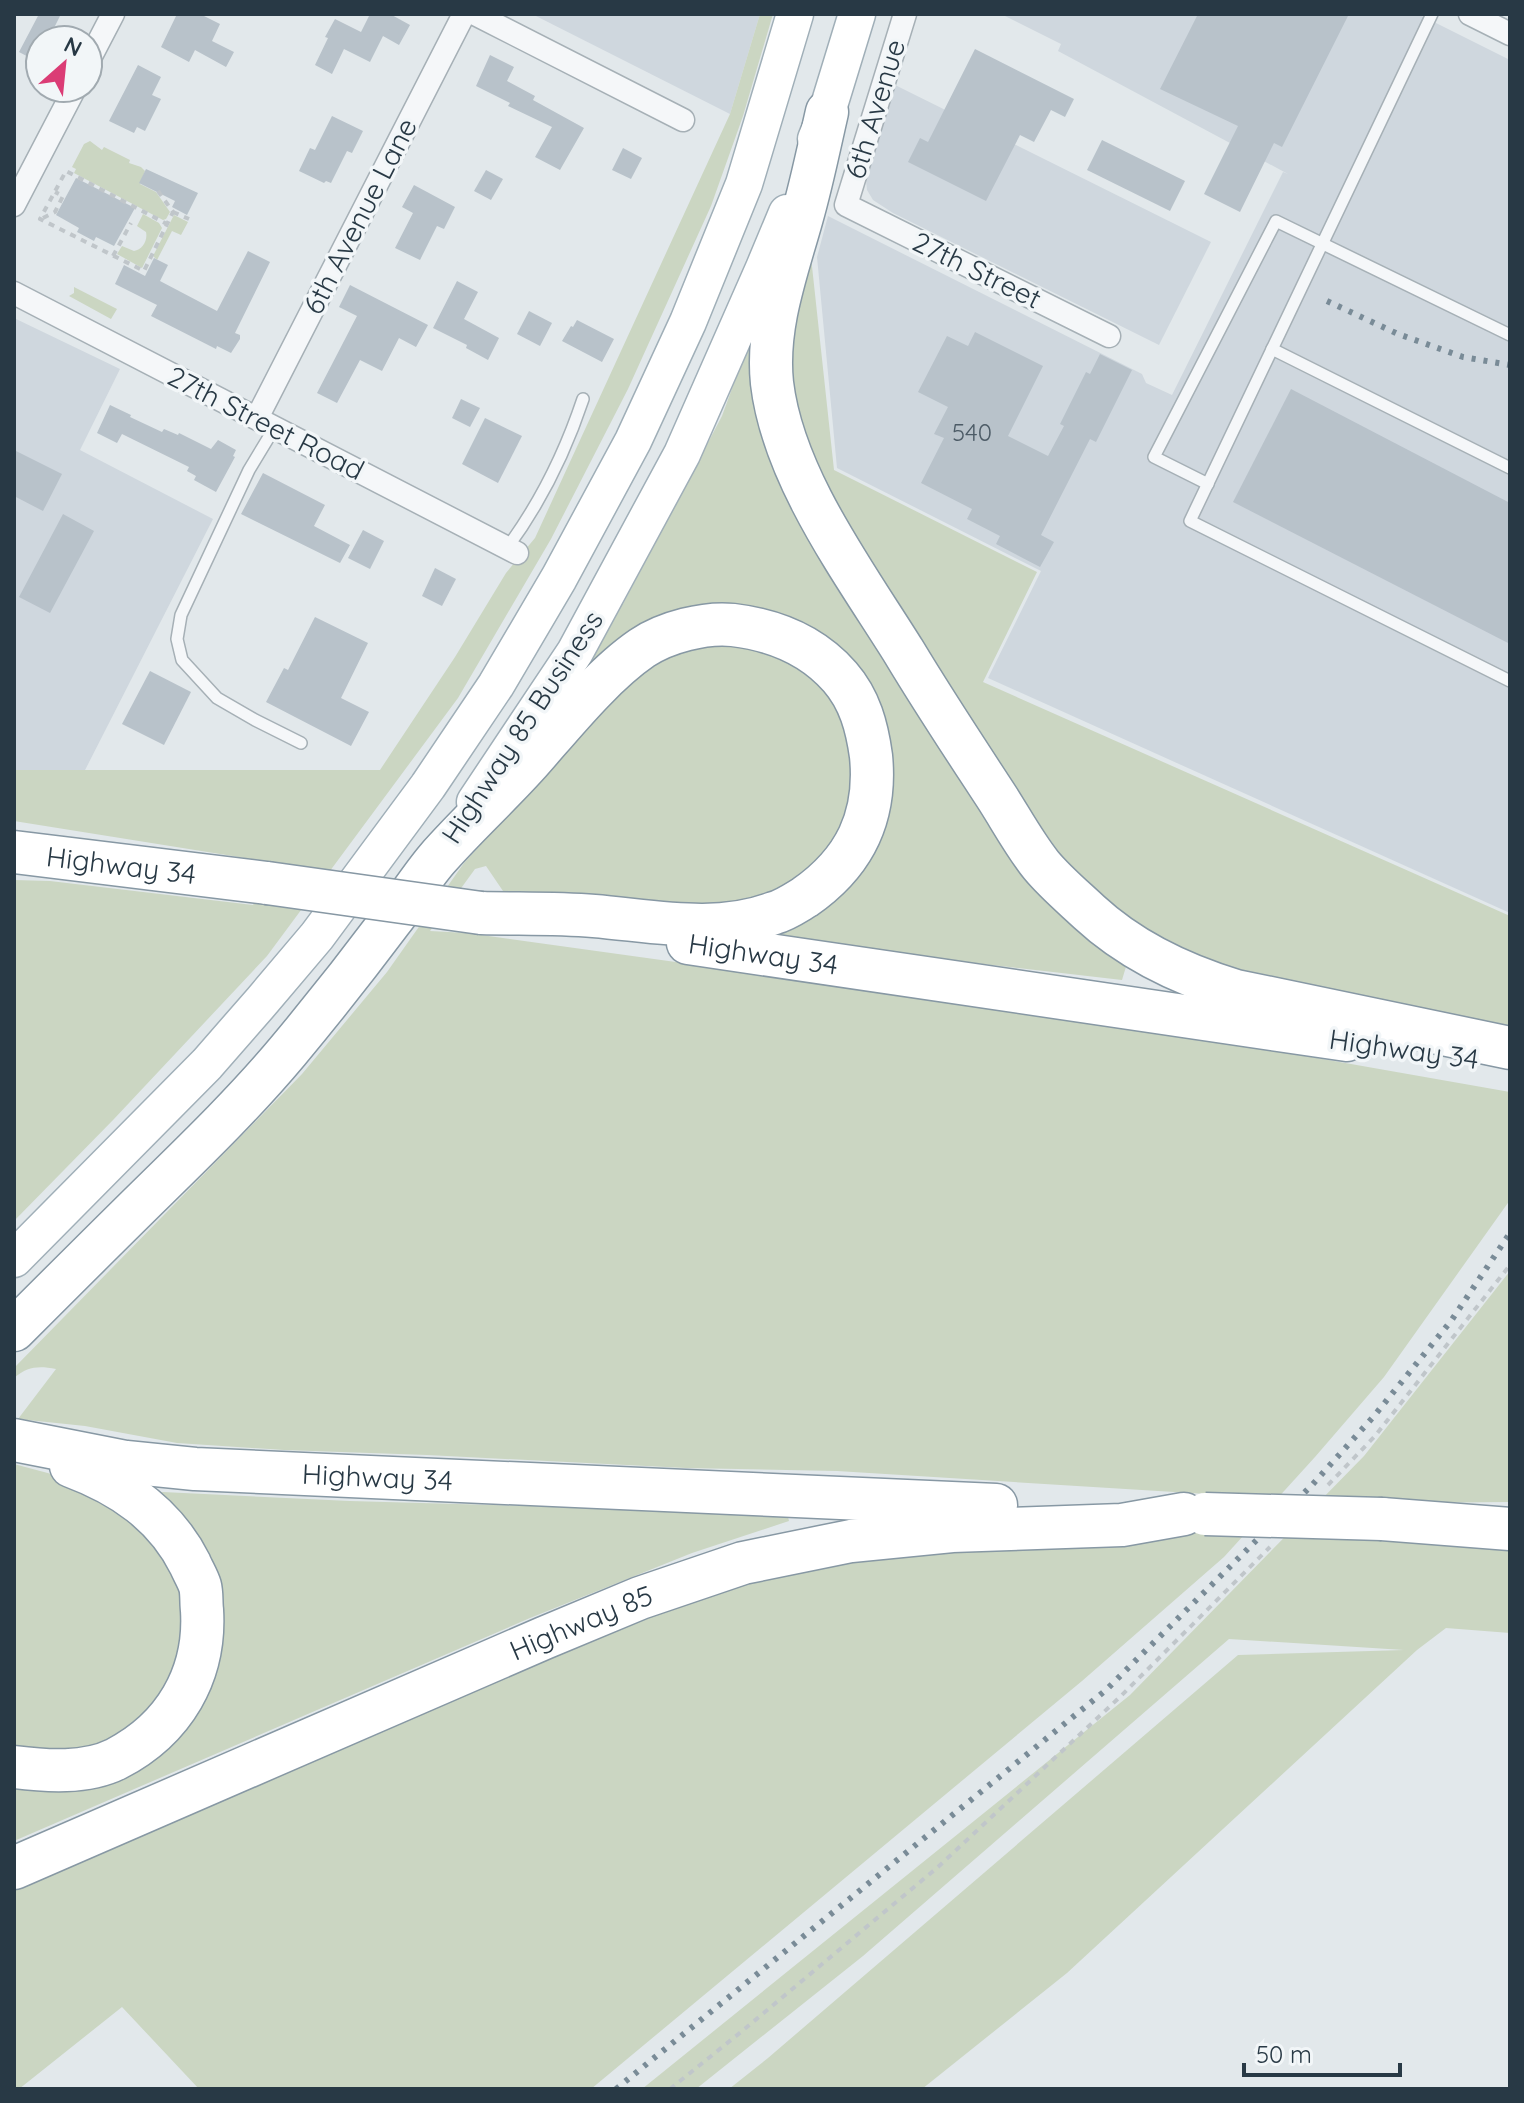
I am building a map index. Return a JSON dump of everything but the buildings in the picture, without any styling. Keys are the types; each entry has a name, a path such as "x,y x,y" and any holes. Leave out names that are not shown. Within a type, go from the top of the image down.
{"highway":[{"path":"827,112 774,324 772,378 776,412 786,445 835,540 935,703 1042,865 1111,931 1139,949 1209,983 1510,1048"},
{"path":"436,860 583,703 623,664 657,640 719,623 772,632 799,644 829,665 854,698 868,731 873,777 872,796 863,827 838,869 821,885 778,913 735,923 702,926 591,916 481,913"},
{"name":"Highway 34","path":"14,852 481,913 1510,1064"},
{"name":"Highway 85 Business","path":"14,1330 206,1140 285,1055 436,860"},
{"path":"14,1354 58,1310 105,1240"},
{"path":"14,1442 96,1475 162,1522 182,1548 201,1587 203,1625 199,1661 187,1689 165,1722 137,1745 114,1760 90,1766 49,1771 14,1767"},
{"name":"Highway 34","path":"14,1442 126,1462 195,1469 1194,1514 1382,1519 1510,1529"},
{"name":"Highway 85","path":"14,1868 544,1638 640,1598 743,1563 851,1541 952,1531 1122,1525 1194,1514"}],"main road":[{"name":"Highway 85 Business","path":"14,1259 207,1064 317,936 428,786 496,685 559,578 633,441 688,322 744,184 795,14"},
{"name":"Highway 85 Business","path":"436,860 575,652 682,454 764,268 827,112 857,14"}],"street":[{"name":"6th Avenue Lane","path":"266,423 464,14"},
{"path":"475,14 683,120"},
{"name":"6th Avenue","path":"846,205 905,14"},
{"path":"1470,14 1510,34"},
{"path":"14,205 67,104"},
{"name":"27th Street","path":"846,205 1109,336"},
{"name":"27th Street Road","path":"14,293 512,550"}],"lane":[{"path":"1432,14 1190,521 1510,681"},
{"path":"1208,484 1154,457 1276,221 1510,335"},
{"path":"1272,349 1510,468"},
{"path":"512,550 570,437 583,399"},
{"path":"266,423 249,470 181,615 177,639 182,660 217,698 301,743"}],"path":[{"path":"40,219 66,171 167,224"},
{"path":"158,191 173,212 189,219"},
{"path":"40,219 55,212 63,196 55,192"},
{"path":"40,219 84,238 144,271 173,212"},
{"path":"113,256 131,223"},
{"path":"1323,1491 1375,1436 1510,1265"},
{"path":"670,2089 938,1867 1121,1696 1271,1546"}],"shaded area":[{"path":"532,14 760,14 730,114"},
{"path":"1001,14 1418,14 1510,60 1510,913 988,678 1041,571 837,468 817,257 828,216 1142,374 1146,383 1172,395 1283,172 1288,174 1058,51 1061,44"},
{"path":"891,83 1211,242 1159,345 893,213 873,200 867,190 865,170"},
{"path":"14,318 120,369 80,450 213,519 82,776 14,774"}],"green space":[{"path":"760,14 773,14 743,116 711,206 628,389 551,539 458,698 267,956 14,1221 14,880 50,881 253,905 277,863 14,821 14,770 380,770 506,573 535,538 730,114"},
{"path":"90,141 102,150 104,147 130,160 129,163 145,171 140,184 156,192 170,212 166,219 74,173 76,169 72,167 84,144"},
{"path":"143,214 162,228 142,268 117,254 122,246 134,251 144,244 146,232 137,226"},
{"path":"174,215 188,222 181,235 172,231 157,260 153,256"},
{"path":"811,257 834,470 1037,572 983,682 1510,916 1510,1027 1203,964 1142,928 1083,885 1027,808 818,477 787,402 782,352"},
{"path":"74,287 117,309 111,319 69,296 74,293"},
{"path":"757,320 756,401 1128,960 1122,980 773,940 773,926 805,916 885,755 771,615 577,677 616,602 623,604 722,416"},
{"path":"691,643 775,647 835,693 858,767 839,844 817,878 706,917 503,891 486,866 475,869 430,931 467,933 1135,1026 1510,1092 1510,1200 1384,1377 1224,1557 1082,1681 591,2089 199,2089 122,2007 19,2089 14,2089 14,1886 374,1727 683,1603 776,1570 1223,1495 837,1471 686,1468 284,1450 177,1443 85,1426 18,1419 56,1369 34,1368 14,1378 14,1368 302,1074 387,972 464,863 647,660"},
{"path":"1510,1271 1510,1502 1398,1503 1510,1548 1510,1633 1446,1628 1417,1650 1067,1973 922,2089 729,2089 1238,1655 1404,1650 1229,1639 863,1956 696,2089 642,2089 1130,1695 1364,1456"},
{"path":"14,1464 70,1479 161,1535 185,1607 183,1639 165,1695 134,1725 91,1750 14,1752"},
{"path":"156,1493 350,1501 787,1513 789,1521 692,1553 530,1618 14,1841 14,1776 66,1782 211,1656"}],"railway":[{"path":"1327,301 1398,334 1463,357 1510,365"},
{"path":"616,2089 1106,1690 1312,1485 1374,1416 1451,1321 1510,1233"}]}
